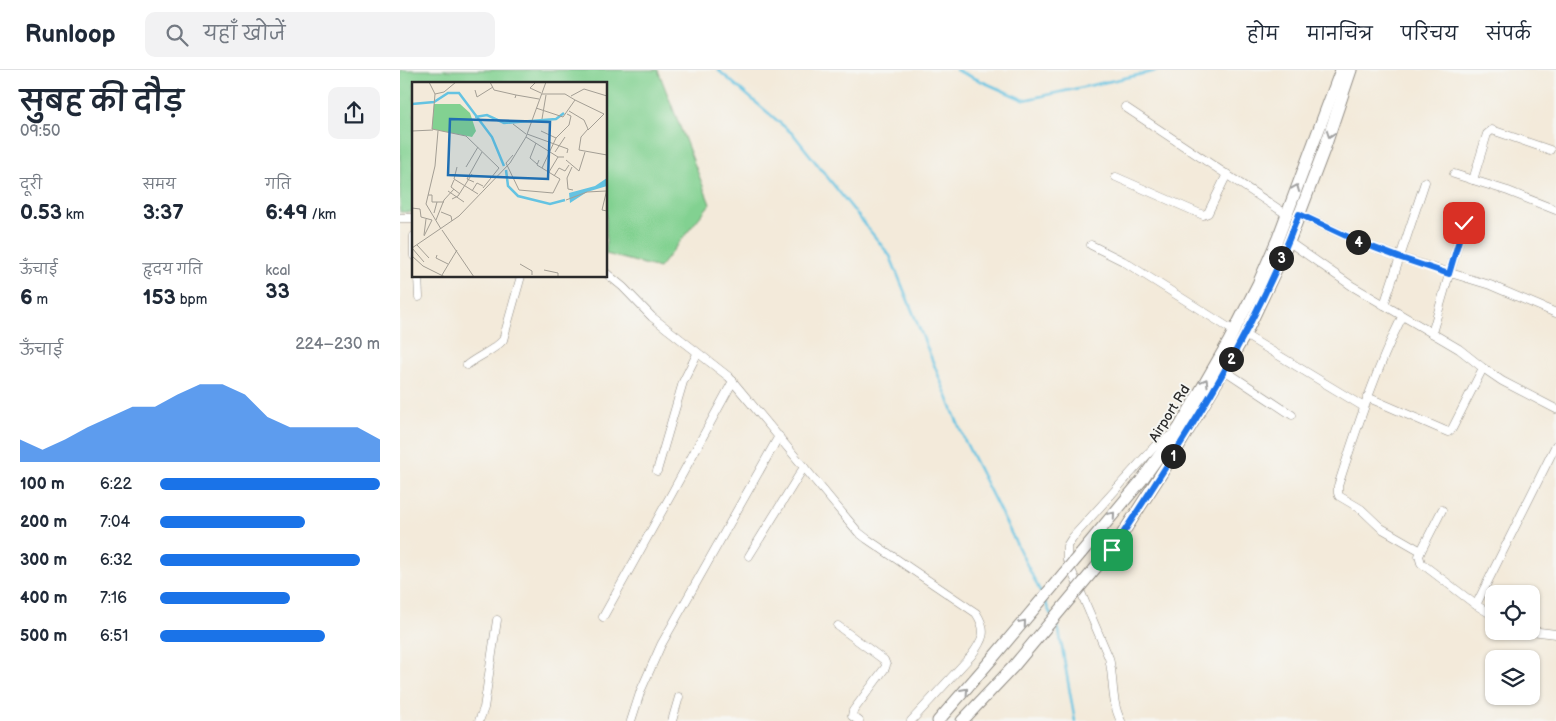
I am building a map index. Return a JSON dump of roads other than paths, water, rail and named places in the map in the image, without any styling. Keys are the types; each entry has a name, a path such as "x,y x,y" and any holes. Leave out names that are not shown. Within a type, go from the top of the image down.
{"main road":[{"name":"Airport Rd","path":"938,721 992,660 1141,481 1178,430 1239,333 1286,214 1341,85 1341,70"},
{"path":"962,721 1013,667 1117,542 1191,427 1224,370 1239,333 1289,242 1325,147 1341,85 1351,70"}],"street":[{"path":"1125,107 1286,214"},
{"path":"1473,180 1488,134 1492,130 1550,150"},
{"path":"1116,178 1203,215 1208,212 1227,174"},
{"path":"1454,174 1508,191 1556,210"},
{"path":"1384,305 1425,182"},
{"path":"1299,214 1347,237 1401,258 1495,287 1556,313"},
{"path":"1432,333 1464,223"},
{"path":"1289,242 1352,286 1459,349 1482,368 1502,381 1556,409"},
{"path":"1091,245 1123,261 1364,407"},
{"path":"608,276 623,287 652,317 733,381 858,532 971,608 982,621 983,629 979,645 911,721"},
{"path":"418,278 419,296"},
{"path":"467,365 478,356 499,345 503,340 519,278"},
{"path":"1402,316 1367,397 1338,486 1338,493 1339,496 1361,509 1381,528 1421,550"},
{"path":"657,471 683,382 697,354"},
{"path":"1367,397 1448,432 1452,429 1482,368"},
{"path":"1224,370 1292,415"},
{"path":"603,617 733,381"},
{"path":"1122,721 1114,702 1113,675 1109,658 1067,560 1067,546 1072,538 1156,446 1178,430"},
{"path":"631,721 643,685 661,645 779,436"},
{"path":"1476,605 1556,445"},
{"path":"749,556 804,467"},
{"path":"1442,510 1419,556 1422,562 1485,610"},
{"path":"479,721 484,708 497,620"},
{"path":"838,626 886,663 885,668 853,711 854,718 859,721"},
{"path":"1540,631 1556,634"},
{"path":"672,721 679,697"}],"waterway":[{"path":"718,70 794,135 890,256 965,441 1042,595"},
{"path":"956,70 1024,100 1161,70"},
{"path":"1045,602 1051,615"},
{"path":"1055,622 1059,631 1075,721"}]}
